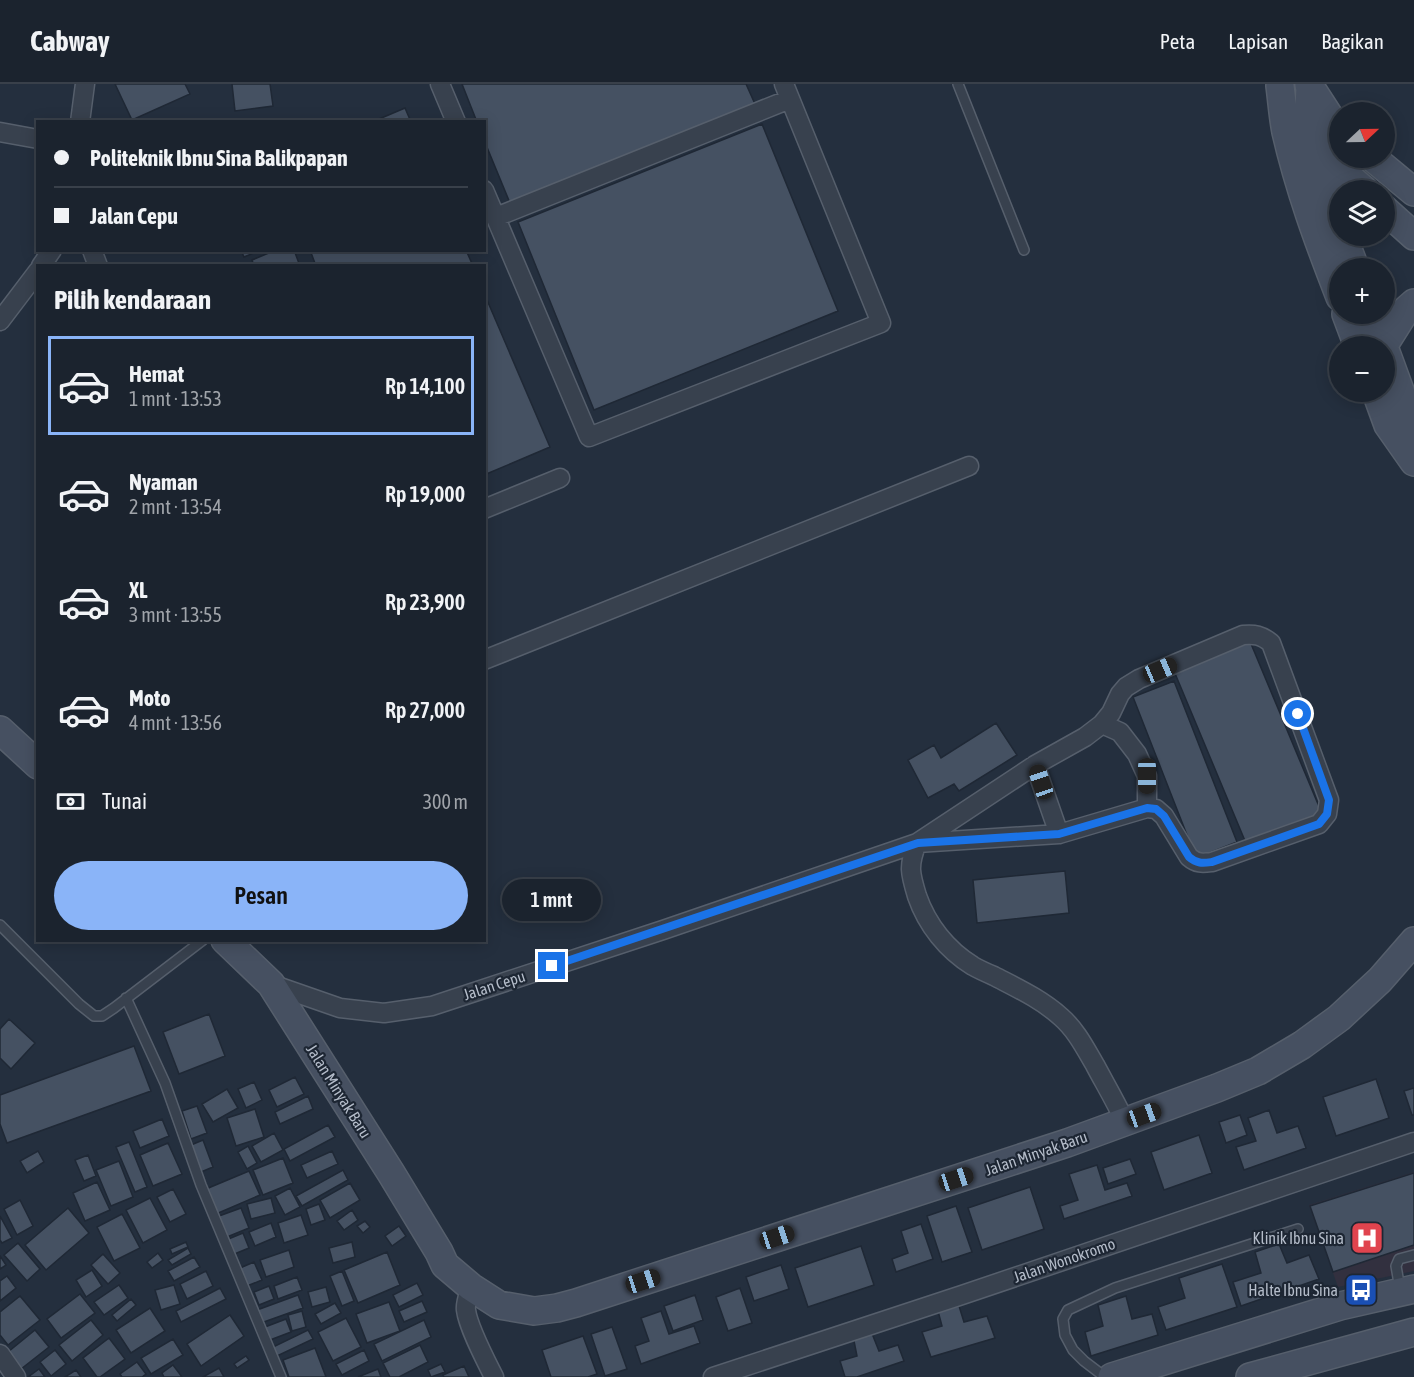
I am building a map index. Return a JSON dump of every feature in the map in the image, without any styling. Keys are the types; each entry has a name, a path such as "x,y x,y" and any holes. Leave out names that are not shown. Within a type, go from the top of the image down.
{"main road":[{"path":"1280,85 1308,130 1336,166 1352,180"},
{"path":"1280,85 1286,130 1297,176 1329,269"},
{"path":"1309,86 1308,130 1318,168 1329,197"},
{"path":"1309,86 1329,115"},
{"path":"1385,168 1414,192"},
{"path":"1395,219 1414,236"},
{"path":"1386,336 1414,303"},
{"path":"1356,324 1368,336"},
{"path":"1395,384 1409,415 1414,442"},
{"path":"1380,402 1388,425 1414,462"},
{"path":"0,730 36,763"},
{"name":"Jalan Minyak Baru","path":"227,942 271,984 440,1252 445,1265 471,1287 499,1305 534,1311 576,1303 1067,1143 1258,1071 1302,1045 1339,1018 1380,980 1414,941"},
{"name":"Jalan Minyak Baru","path":"440,1252 500,1297 511,1308"},
{"path":"1130,1374 1340,1306 1407,1290"},
{"path":"1250,1377 1414,1332"}],"street":[{"path":"80,120 86,84"},
{"path":"440,84 455,120"},
{"path":"486,194 589,437 880,323 787,91 496,217"},
{"path":"0,132 36,139"},
{"path":"0,321 36,274"},
{"path":"486,659 969,466"},
{"path":"486,508 560,478"},
{"name":"Jalan Cepu","path":"271,984 340,1008 384,1013 432,1006 918,843 1035,765 1085,737 1102,724 1126,687 1139,679 1243,635 1255,634 1271,643 1329,800 1329,808 1319,824 1212,862 1200,864 1189,857 1164,816 1156,809 1147,808 1059,834 918,843"},
{"path":"1102,724 1120,732 1137,754 1147,776 1147,808"},
{"path":"1035,765 1059,834"},
{"path":"918,843 911,859 910,871 927,918 938,933 953,952 974,967 1042,1002 1062,1018 1077,1035 1113,1096 1125,1122"},
{"name":"Jalan Wonokromo","path":"713,1377 1414,1142"},
{"path":"471,1287 466,1309 470,1324 494,1377"},
{"path":"0,1354 16,1377"}],"lane":[{"path":"958,84 1024,250"},
{"path":"0,926 78,1004 94,1016 102,1016 200,942"},
{"path":"126,998 165,1083 201,1185 281,1377"},
{"path":"1105,1377 1072,1350 1065,1335 1063,1319 1068,1310 1115,1288 1298,1229"},
{"path":"1407,1290 1396,1266 1399,1259 1414,1255"}],"shaded area":[{"name":"Klinik Ibnu Sina","path":"1414,1172 1414,1271 1338,1287 1309,1205"}],"building":[{"path":"115,84 185,84 190,94 132,120"},
{"path":"232,84 270,84 273,106 235,111"},
{"path":"462,84 746,84 755,104 510,203 486,145 486,120 476,120"},
{"path":"405,108 410,120 377,120"},
{"path":"762,124 838,311 594,410 518,222"},
{"path":"242,252 256,252 244,257"},
{"path":"271,252 295,252 299,264 253,264 252,260"},
{"path":"311,252 467,252 472,264 315,264"},
{"path":"486,298 550,447 486,474"},
{"path":"1249,639 1323,816 1248,848 1174,671"},
{"path":"1174,681 1237,842 1196,858 1133,697"},
{"path":"996,723 1017,755 959,791 954,784 928,798 908,760 934,745 941,758"},
{"path":"1065,871 1069,913 977,923 973,880"},
{"path":"209,1014 225,1056 179,1074 163,1032"},
{"path":"9,1019 35,1043 11,1069 0,1058 0,1029"},
{"path":"134,1046 151,1091 7,1143 0,1124 0,1095"},
{"path":"295,1077 304,1094 277,1107 269,1090"},
{"path":"1376,1079 1389,1118 1336,1136 1323,1097"},
{"path":"254,1082 262,1100 246,1108 238,1089"},
{"path":"1414,1088 1414,1115 1412,1115 1404,1091"},
{"path":"227,1089 238,1108 213,1122 202,1104"},
{"path":"308,1096 313,1109 280,1124 275,1112"},
{"path":"197,1106 207,1133 191,1139 182,1111"},
{"path":"255,1109 264,1137 236,1146 227,1118"},
{"path":"1269,1110 1277,1133 1298,1126 1306,1148 1244,1170 1236,1147 1256,1141 1248,1118"},
{"path":"1240,1115 1247,1135 1226,1143 1219,1122"},
{"path":"162,1119 169,1136 140,1148 133,1131"},
{"path":"328,1125 335,1137 290,1161 284,1149"},
{"path":"274,1133 283,1150 261,1162 252,1146"},
{"path":"1199,1135 1212,1173 1164,1190 1151,1152"},
{"path":"203,1140 213,1167 201,1172 191,1145"},
{"path":"129,1142 147,1187 135,1192 116,1147"},
{"path":"168,1143 182,1174 153,1186 140,1155"},
{"path":"248,1146 257,1163 247,1169 238,1152"},
{"path":"38,1151 44,1162 27,1173 20,1161"},
{"path":"332,1151 338,1164 307,1178 301,1165"},
{"path":"88,1155 96,1176 84,1181 75,1160"},
{"path":"283,1158 293,1183 263,1195 253,1170"},
{"path":"1130,1159 1136,1174 1108,1184 1103,1168"},
{"path":"119,1161 133,1197 111,1206 96,1170"},
{"path":"1097,1165 1105,1190 1127,1183 1132,1196 1064,1219 1060,1206 1078,1200 1069,1174"},
{"path":"343,1170 348,1180 302,1206 296,1196"},
{"path":"249,1171 260,1195 216,1214 206,1189"},
{"name":"Klinik Ibnu Sina","path":"1414,1173 1414,1245 1333,1272 1310,1206"},
{"path":"97,1182 110,1210 85,1221 73,1193"},
{"path":"350,1183 360,1200 330,1218 320,1200"},
{"path":"1030,1187 1044,1229 982,1250 968,1208"},
{"path":"290,1188 300,1207 285,1215 275,1196"},
{"path":"173,1189 186,1214 170,1222 157,1197"},
{"path":"150,1198 167,1230 143,1243 126,1210"},
{"path":"271,1198 275,1213 251,1219 247,1204"},
{"path":"20,1200 33,1226 17,1235 4,1209"},
{"path":"319,1204 325,1220 311,1225 306,1209"},
{"path":"956,1206 972,1252 942,1262 927,1216"},
{"path":"68,1208 89,1233 46,1270 25,1245"},
{"path":"241,1208 249,1228 227,1237 219,1216"},
{"path":"352,1210 358,1220 344,1230 337,1221"},
{"path":"122,1214 140,1248 114,1261 97,1227"},
{"path":"301,1215 308,1235 284,1243 278,1223"},
{"path":"0,1216 12,1238 2,1243 0,1240"},
{"path":"365,1221 370,1227 363,1233 357,1226"},
{"path":"271,1223 276,1237 255,1246 249,1232"},
{"path":"921,1224 933,1259 896,1272 892,1259 908,1253 901,1231"},
{"path":"399,1226 406,1236 392,1246 385,1236"},
{"path":"243,1233 249,1248 232,1255 226,1240"},
{"path":"186,1242 188,1247 172,1254 170,1249"},
{"path":"352,1242 355,1257 333,1263 329,1248"},
{"path":"18,1243 40,1269 27,1281 4,1255"},
{"path":"1279,1244 1287,1263 1309,1255 1319,1279 1241,1306 1233,1282 1261,1273 1255,1252"},
{"path":"861,1246 874,1285 808,1307 795,1268"},
{"path":"188,1248 191,1254 172,1265 168,1260"},
{"path":"289,1250 294,1267 266,1277 260,1260"},
{"path":"387,1252 400,1285 358,1303 344,1270"},
{"path":"158,1253 163,1260 152,1268 147,1262"},
{"path":"103,1254 120,1273 108,1284 91,1265"},
{"path":"0,1256 6,1265 0,1269"},
{"path":"194,1257 200,1267 174,1281 168,1271"},
{"path":"254,1262 262,1280 247,1286 240,1268"},
{"path":"1222,1264 1237,1307 1166,1330 1158,1307 1185,1298 1179,1278"},
{"path":"781,1265 789,1289 754,1301 746,1277"},
{"path":"92,1270 102,1286 86,1297 76,1280"},
{"path":"206,1271 213,1286 187,1299 180,1284"},
{"path":"342,1271 354,1301 342,1306 330,1276"},
{"path":"7,1276 16,1288 0,1301 0,1281"},
{"path":"297,1277 302,1290 278,1299 274,1286"},
{"path":"417,1283 423,1295 399,1307 393,1295"},
{"path":"119,1285 128,1298 104,1315 94,1302"},
{"path":"174,1285 180,1304 161,1310 155,1290"},
{"path":"269,1286 274,1299 259,1305 254,1292"},
{"path":"326,1287 330,1302 312,1307 308,1292"},
{"path":"220,1288 226,1299 181,1322 176,1311"},
{"path":"740,1288 752,1323 728,1331 716,1297"},
{"path":"80,1294 95,1313 61,1338 47,1319"},
{"path":"298,1295 303,1308 261,1323 257,1310"},
{"path":"695,1295 703,1320 673,1331 664,1306"},
{"path":"20,1296 40,1320 8,1345 0,1335 0,1312"},
{"path":"1126,1296 1132,1319 1152,1314 1158,1335 1091,1356 1085,1332 1103,1326 1098,1305"},
{"path":"131,1299 136,1305 117,1321 112,1315"},
{"path":"422,1301 427,1312 404,1322 399,1311"},
{"path":"389,1302 400,1331 367,1343 356,1314"},
{"path":"335,1303 341,1313 321,1324 315,1314"},
{"path":"959,1306 964,1322 987,1316 995,1338 931,1357 922,1332 942,1326 938,1311"},
{"path":"150,1308 165,1331 131,1353 116,1330"},
{"path":"302,1311 306,1327 292,1331 288,1315"},
{"path":"661,1311 669,1334 694,1326 700,1343 641,1364 635,1346 649,1341 641,1318"},
{"path":"230,1315 244,1336 201,1366 187,1344"},
{"path":"346,1318 361,1347 333,1361 318,1332"},
{"path":"286,1319 291,1332 270,1340 265,1327"},
{"path":"91,1320 103,1335 72,1361 59,1345"},
{"path":"424,1320 431,1337 382,1361 374,1344"},
{"path":"612,1327 627,1369 605,1376 591,1334"},
{"path":"35,1330 49,1347 21,1369 8,1352"},
{"path":"308,1330 313,1339 277,1356 273,1347"},
{"path":"871,1331 879,1351 898,1345 904,1361 857,1377 845,1377 840,1361 857,1356 853,1336"},
{"path":"583,1336 597,1374 588,1377 551,1377 542,1350"},
{"path":"109,1338 125,1359 97,1377 83,1358"},
{"path":"173,1339 183,1355 151,1374 141,1358"},
{"path":"420,1345 428,1362 399,1377 390,1377 383,1363"},
{"path":"315,1348 326,1377 289,1377 283,1360"},
{"path":"55,1350 66,1364 51,1376 40,1362"},
{"path":"364,1350 369,1361 342,1375 336,1364"},
{"path":"246,1356 249,1360 237,1368 234,1364"},
{"path":"137,1362 146,1374 142,1377 122,1377 120,1374"},
{"path":"441,1364 445,1372 431,1377 428,1370"},
{"path":"173,1365 182,1377 164,1377 162,1373"},
{"path":"464,1366 469,1377 444,1377 443,1375"},
{"path":"219,1368 224,1377 203,1377"},
{"path":"39,1369 45,1377 28,1377"},
{"path":"378,1369 381,1377 358,1377"},
{"path":"76,1370 81,1377 65,1377"}],"place":[{"name":"Klinik Ibnu Sina","path":"1367,1238"},
{"name":"Halte Ibnu Sina","path":"1361,1290"}],"route":[{"path":"552,966 918,843 1059,834 1147,808 1156,809 1164,816 1189,857 1200,864 1212,862 1319,824 1327,814 1329,800 1298,714"}]}
